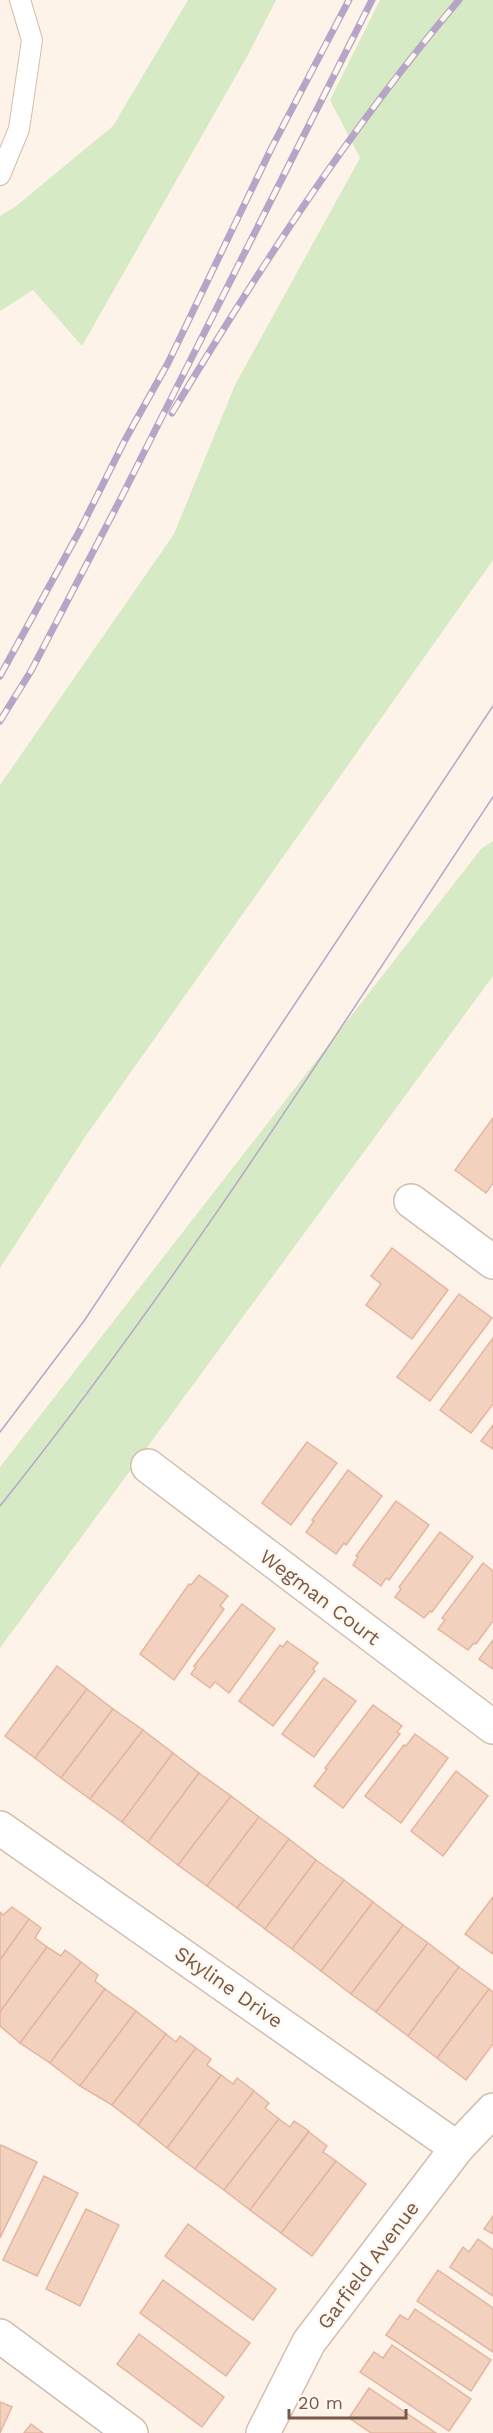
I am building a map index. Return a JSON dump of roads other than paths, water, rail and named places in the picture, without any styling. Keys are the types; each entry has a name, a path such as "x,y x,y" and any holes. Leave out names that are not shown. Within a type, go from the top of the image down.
{"street":[{"path":"411,1201 493,1262"},
{"name":"Wegman Court","path":"148,1466 493,1727"},
{"name":"Skyline Drive","path":"0,1827 457,2148"},
{"name":"Garfield Avenue","path":"263,2433 309,2342 457,2148 493,2110"},
{"path":"0,2336 131,2433"}],"lane":[{"path":"0,175 19,129 32,40 20,0"}],"tram line":[{"path":"0,1432 84,1321 493,706"},
{"path":"0,1506 131,1334 193,1246 315,1067 493,797"}],"railway":[{"path":"0,676 168,363 272,147 349,0"},
{"path":"0,721 31,671 121,498 372,0"},
{"path":"172,413 307,200 380,98 459,0"}]}
